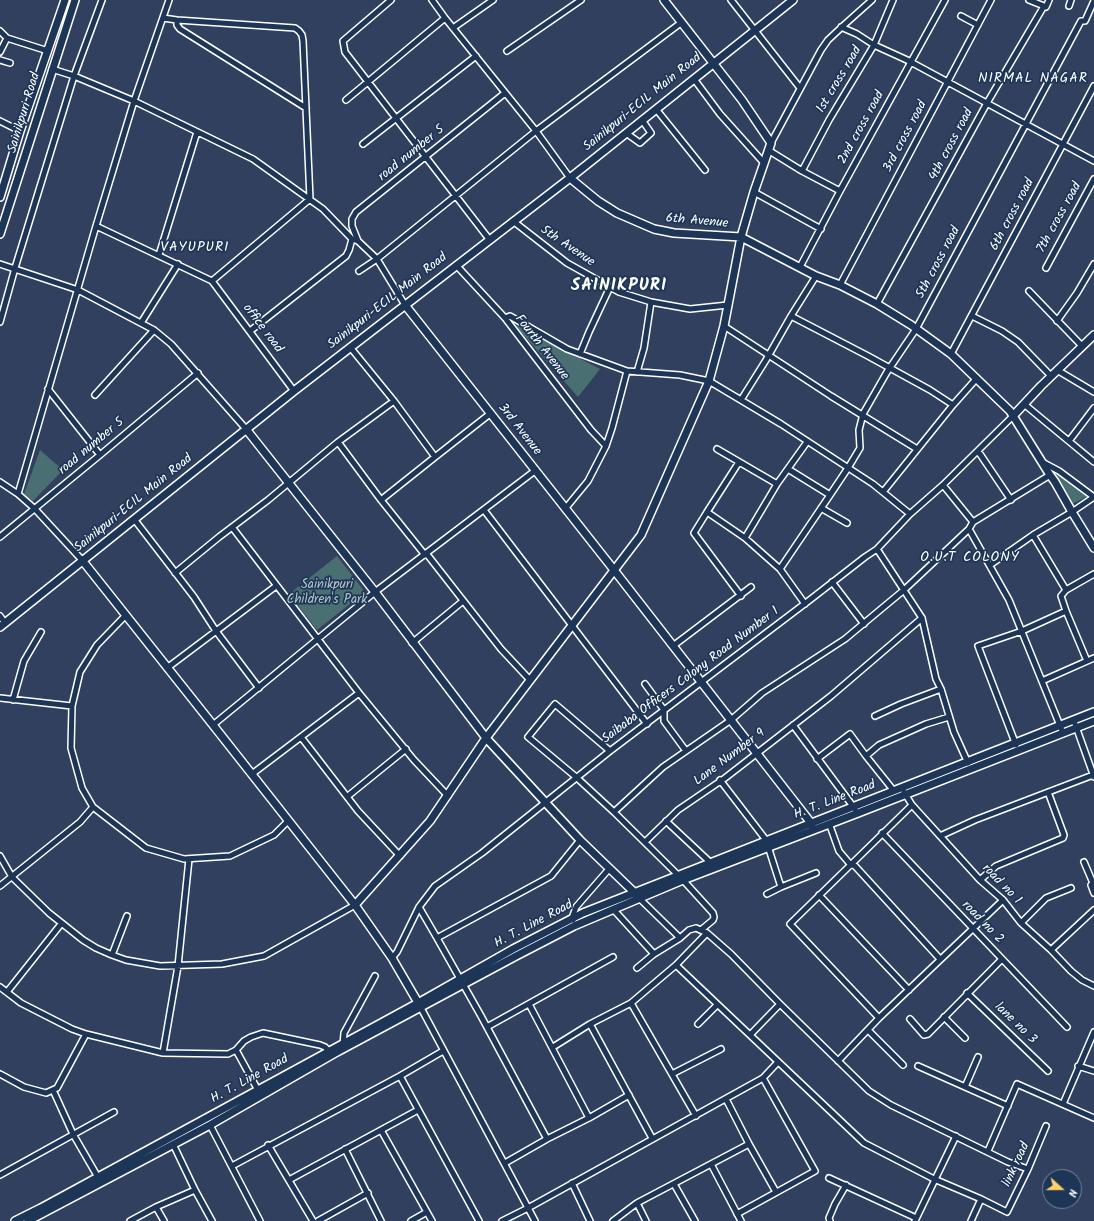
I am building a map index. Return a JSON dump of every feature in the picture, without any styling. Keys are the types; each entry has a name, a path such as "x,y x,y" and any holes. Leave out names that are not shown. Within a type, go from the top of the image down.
{"street":[{"name":"Sainikpuri Road","path":"0,197 20,131 65,0"},
{"name":"Sainikpuri Road","path":"0,234 75,0"},
{"path":"0,322 74,76 102,0"},
{"path":"18,494 134,101 169,0"},
{"path":"391,0 343,41 345,52 489,239"},
{"path":"432,0 444,18 536,131 570,178"},
{"path":"453,28 493,0"},
{"path":"507,51 582,0"},
{"path":"664,0 742,100 770,147 802,171 840,191"},
{"path":"731,0 800,88"},
{"name":"Sainikpuri-ECIL Main Road","path":"3,625 294,390 512,221 570,178 712,63 793,0"},
{"path":"0,856 12,877 61,924 96,948 112,955 140,963 160,966 222,964 264,956 355,905 430,822 486,738 641,535 709,381 724,326 741,237 754,192 770,147 821,50 828,40 841,27 872,0"},
{"name":"1st cross road","path":"802,171 829,120 874,44 893,0"},
{"name":"2nd cross road","path":"800,268 840,191 945,0"},
{"name":"3rd cross road","path":"840,285 991,0"},
{"path":"1029,0 1044,6"},
{"name":"4th cross road","path":"877,304 987,103 1049,0"},
{"path":"1069,6 1071,0"},
{"name":"5th cross road","path":"780,569 822,508 860,448 859,430 863,414 889,368 916,329 1026,124 1082,22 1085,21 1094,1"},
{"path":"961,16 978,25"},
{"path":"163,18 295,28 300,31 303,40 310,199"},
{"path":"346,100 444,18"},
{"path":"177,20 177,25 180,29 306,108"},
{"path":"359,271 377,259 536,131 682,22"},
{"path":"841,27 948,82 1094,161"},
{"path":"0,31 7,38 48,51"},
{"path":"0,52 7,38"},
{"path":"364,144 476,56"},
{"path":"0,60 10,64"},
{"path":"52,69 74,76 134,101 253,159 323,209 352,239 358,240 377,259 405,305"},
{"path":"694,79 720,114 764,163"},
{"name":"6th cross road","path":"951,354 1094,86"},
{"name":"road number 5","path":"358,240 352,226 352,219 356,212 505,93"},
{"path":"656,109 705,170"},
{"path":"626,133 640,143 651,133 642,120"},
{"path":"0,121 20,131"},
{"path":"159,256 197,132"},
{"path":"8,172 19,175"},
{"name":"6th Avenue","path":"570,178 598,201 616,213 654,229 674,233 741,237"},
{"name":"7th cross road","path":"1046,268 1094,179"},
{"path":"754,192 821,229"},
{"path":"96,226 212,281 310,199"},
{"name":"5th Avenue","path":"512,221 567,263 619,292 650,302 690,309 728,305"},
{"path":"741,237 816,276 840,285 877,304 951,354 1010,411 1055,482 1094,548"},
{"path":"250,331 346,256 352,239"},
{"path":"0,264 78,290 154,330 171,344 246,429 375,592 412,643 486,738 580,840 680,938"},
{"path":"141,323 178,264"},
{"path":"1057,321 1078,293 1094,264"},
{"name":"Fourth Avenue","path":"456,265 505,318 591,430 606,446"},
{"path":"741,400 816,276"},
{"name":"office road","path":"212,281 294,390"},
{"path":"580,354 610,287"},
{"path":"1029,291 1082,346"},
{"path":"637,372 644,348 650,302"},
{"name":"3rd Avenue","path":"405,305 702,682 812,826"},
{"path":"505,318 510,316 567,349 627,371 680,375 709,381 848,468 883,492 910,514"},
{"path":"791,316 832,336 930,390 953,405"},
{"path":"972,316 1002,331 1018,342 1051,376"},
{"path":"724,326 831,396 863,414 918,449"},
{"path":"95,395 154,330"},
{"path":"1013,416 1057,370 1094,335"},
{"path":"350,347 394,401 435,457"},
{"path":"1057,370 1094,392"},
{"path":"565,509 588,481 606,446 627,371"},
{"name":"road number 5","path":"0,537 198,373"},
{"path":"883,492 953,405 977,378"},
{"path":"48,389 100,455"},
{"path":"175,573 289,483 338,442 394,401"},
{"path":"1024,404 1094,462"},
{"path":"1069,442 1094,408"},
{"path":"382,500 491,413"},
{"name":"Saibaba Officers Colony Road Number 1","path":"392,958 397,952 418,907 435,886 482,853 576,777 877,549 910,514 943,485 1013,416"},
{"path":"338,442 425,554 502,649 530,680"},
{"path":"745,538 777,484 807,442"},
{"path":"717,449 777,484"},
{"path":"977,452 980,454 1010,500"},
{"path":"739,462 694,533 741,596"},
{"path":"990,564 1094,497 1059,470 1042,462"},
{"path":"788,469 830,495"},
{"path":"213,725 375,592 536,470"},
{"path":"614,812 663,767 731,720 762,694 845,639 864,624 904,590 969,529 973,522 1050,475"},
{"path":"0,482 18,494 35,509 82,560 355,905 392,958 419,1005 535,1221"},
{"path":"943,485 973,522"},
{"path":"822,508 847,524"},
{"path":"484,510 647,724"},
{"path":"707,512 745,538 780,569 805,604"},
{"path":"134,519 194,597 216,631 259,688"},
{"path":"232,527 359,693 414,760 448,796"},
{"path":"969,529 1009,600 1061,730"},
{"path":"1033,535 1066,590"},
{"path":"877,549 922,618 936,679 941,689 949,717 969,765"},
{"path":"1087,660 1066,612 1061,596 1066,590 1094,574"},
{"path":"832,582 864,624"},
{"path":"167,668 276,586"},
{"path":"673,646 751,587"},
{"path":"412,643 463,601"},
{"path":"1016,747 978,646 1022,631 1066,612"},
{"path":"0,616 3,625"},
{"path":"125,616 97,645 80,672 72,706 71,748 82,788 93,807 146,848 184,859 230,856 274,835 288,821"},
{"name":"Lane Number 9","path":"645,842 678,810 831,696 922,618"},
{"path":"13,700 24,661 41,632"},
{"path":"1042,680 1094,658"},
{"path":"645,684 664,710 664,721 686,751"},
{"path":"875,716 901,704 941,689"},
{"path":"252,774 359,693"},
{"path":"0,698 72,706"},
{"path":"610,751 555,704 528,737 576,777 681,877 713,913 713,920 701,930"},
{"name":"H. T. Line Road","path":"28,1221 99,1180 461,982 572,918 637,895 828,820 858,813 904,791 1061,730 1075,724 1094,712"},
{"path":"866,756 879,745 926,724 949,717"},
{"name":"H. T. Line Road","path":"1075,724 1094,721"},
{"path":"940,836 975,820 1094,776 1075,724"},
{"path":"793,725 858,813"},
{"path":"817,759 850,734 894,791"},
{"path":"301,737 348,796 358,811 400,856"},
{"path":"348,796 406,749"},
{"path":"720,780 767,843 781,887"},
{"name":"H. T. Line Road","path":"828,820 853,806 894,791 904,791"},
{"name":"road no 1","path":"904,791 912,804 940,836 980,880 1003,900 1021,923 1051,950 1071,971 1082,980 1094,986"},
{"path":"980,880 996,866 1063,838 1064,835 1048,792"},
{"path":"879,1018 790,924 912,804"},
{"path":"0,886 80,822 93,807"},
{"path":"828,820 839,851 850,864 855,866 940,960"},
{"path":"666,821 713,865"},
{"name":"road no 2","path":"882,833 1067,1028"},
{"path":"437,938 551,876 580,840"},
{"path":"163,1053 178,966 189,859"},
{"path":"1084,862 1093,883 1091,885 1094,893"},
{"path":"574,926 572,918 576,907 609,868"},
{"path":"767,894 816,873"},
{"path":"1021,923 1046,898 1071,888"},
{"name":"H. T. Line Road","path":"461,982 574,926 613,909 637,895"},
{"path":"819,895 909,990"},
{"path":"838,1061 879,1018 1003,900"},
{"path":"418,907 487,1027 547,1139"},
{"path":"613,909 654,954"},
{"path":"1051,950 1094,910"},
{"path":"112,955 126,916"},
{"path":"7,992 61,924"},
{"path":"637,968 654,954 680,938 689,930 696,928 707,933 731,954 869,1091 891,1106 988,1151 1008,1162 1028,1169"},
{"path":"553,1047 590,1024 631,1003 676,965 707,933"},
{"path":"487,1027 613,958"},
{"path":"910,1019 924,1035 926,1035 1002,959"},
{"path":"676,965 864,1143 934,1179 981,1199 970,1221"},
{"path":"343,1046 344,1033 375,976"},
{"path":"0,987 39,1013 86,1034 163,1053 228,1054 236,1050 251,1036 263,1033 320,1045 331,1052"},
{"name":"lane no 3","path":"967,994 1048,1071"},
{"path":"631,1003 696,1116"},
{"path":"529,1004 590,1118"},
{"path":"750,1035 780,1004"},
{"path":"698,1024 717,1005"},
{"path":"944,1017 965,1038"},
{"path":"590,1024 652,1138"},
{"path":"868,1030 903,1065"},
{"path":"1063,1104 1078,1066 1094,1032"},
{"path":"0,1074 24,1087 46,1093 53,1090 57,1088 86,1034"},
{"path":"672,1074 721,1048"},
{"path":"236,1050 259,1093"},
{"path":"232,1166 268,1145 400,1076 443,1051"},
{"path":"965,1087 978,1057"},
{"path":"502,1221 763,1078 778,1062"},
{"path":"918,1066 1008,1106"},
{"path":"1078,1066 1094,1072"},
{"path":"400,1076 480,1221"},
{"path":"737,1214 814,1171 763,1078"},
{"path":"988,1151 1018,1084 1094,1118"},
{"path":"53,1090 74,1134 99,1180"},
{"name":"H. T. Line Road","path":"15,1221 210,1125 259,1093"},
{"path":"505,1163 547,1139 590,1118 629,1095"},
{"path":"726,1099 776,1192"},
{"path":"289,1180 418,1110"},
{"path":"0,1175 114,1112"},
{"path":"210,1125 260,1221"},
{"name":"link road","path":"981,1199 1007,1212 1028,1169 1046,1126"},
{"path":"381,1130 432,1221"},
{"path":"829,1178 846,1184 916,1219 956,1136"},
{"path":"173,1144 212,1221"},
{"path":"613,1221 637,1203 749,1144"},
{"path":"268,1145 313,1221"},
{"path":"345,1149 381,1221"},
{"path":"711,1164 741,1221"},
{"path":"572,1183 590,1221"},
{"path":"674,1184 695,1221"},
{"path":"830,1221 829,1218 835,1204 846,1184"},
{"path":"130,1221 156,1207 195,1190"},
{"path":"318,1221 368,1193"},
{"path":"637,1203 646,1221"},
{"path":"156,1207 164,1221"},
{"path":"411,1221 427,1212"}],"green space":[{"path":"515,325 600,369 578,397"},
{"path":"40,450 63,470 33,501 24,494"},
{"path":"1051,469 1058,472 1088,496 1072,504"},
{"name":"Sainikpuri Children's Park","path":"337,556 365,592 317,630 289,594"}],"district":[{"name":"NIRMAL NAGAR","path":"1033,80"},
{"name":"VAYUPURI","path":"195,249"},
{"name":"SAINIKPURI","path":"619,287"},
{"name":"O.U.T COLONY","path":"970,559"}]}
